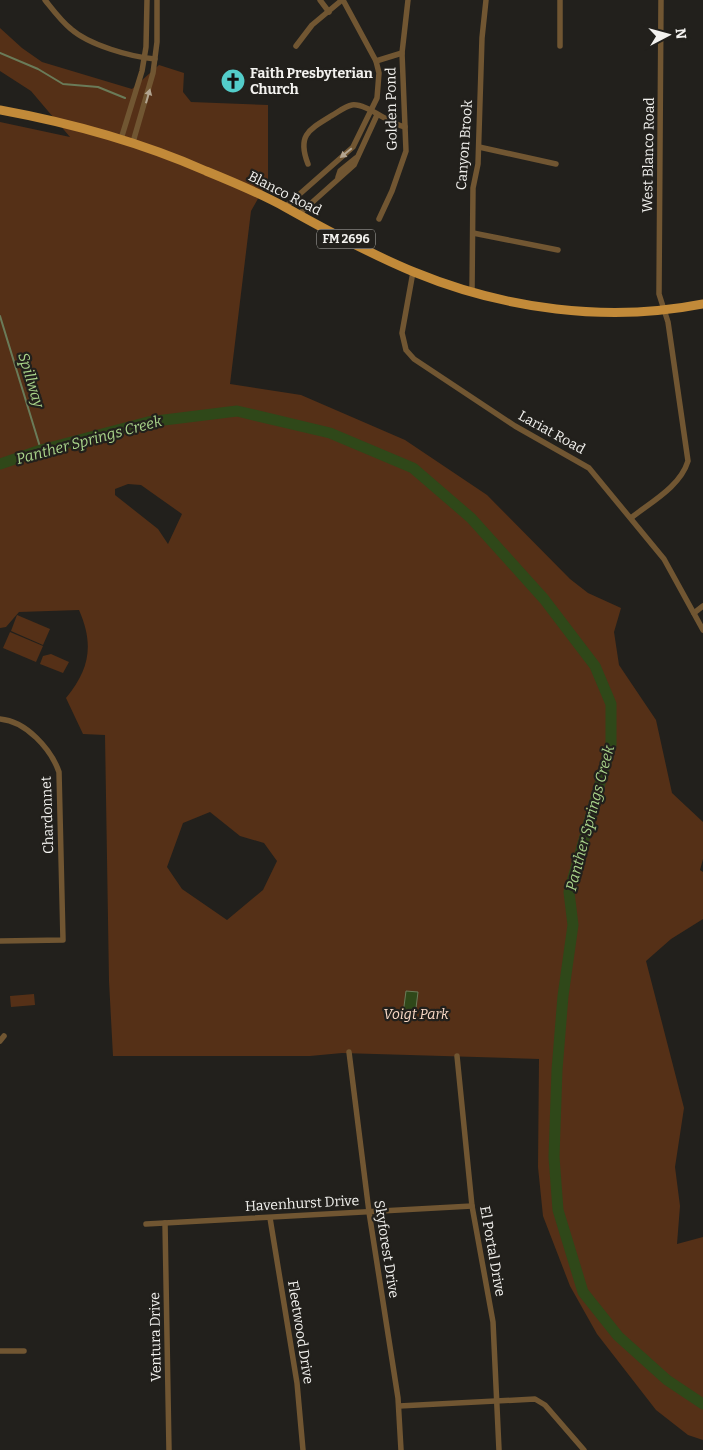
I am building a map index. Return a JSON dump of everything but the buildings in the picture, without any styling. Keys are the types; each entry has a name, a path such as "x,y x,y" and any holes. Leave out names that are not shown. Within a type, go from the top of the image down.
{"main road":[{"name":"Blanco Road","path":"0,110 66,124 132,142 204,170 285,207 413,272 472,292 537,306 561,309 628,311 703,304"}],"street":[{"path":"45,0 69,28 88,41 144,58 155,59"},
{"path":"120,139 134,101 144,58 147,0"},
{"path":"132,142 150,90 155,59 157,0"},
{"path":"320,0 328,12"},
{"path":"296,46 312,25 342,0 376,62 378,85 374,113 354,165 338,177 298,215"},
{"name":"Golden Pond","path":"378,219 404,160 405,127 402,53 408,0"},
{"name":"Canyon Brook","path":"472,292 473,188 479,147 482,38 486,0"},
{"path":"560,0 560,46"},
{"name":"West Blanco Road","path":"631,518 677,482 685,471 688,461 665,309 659,294 661,0"},
{"name":"Golden Pond","path":"376,62 402,53"},
{"path":"308,164 302,145 306,134 312,128 352,105 374,113 394,125 405,127"},
{"path":"285,207 353,148 374,113"},
{"path":"479,147 556,164"},
{"path":"473,233 558,250"},
{"name":"Lariat Road","path":"413,272 402,333 406,350 414,359 515,426 589,468 668,564 703,630"},
{"path":"694,613 703,606"},
{"name":"Chardonnet","path":"0,720 18,724 28,731 51,755 59,772 63,940 0,941"},
{"name":"Skyforest Drive","path":"349,1052 368,1212 399,1406 401,1450"},
{"name":"El Portal Drive","path":"457,1056 472,1206 493,1322 499,1450"},
{"name":"Havenhurst Drive","path":"146,1224 472,1206"},
{"name":"Fleetwood Drive","path":"270,1218 297,1383 304,1450"},
{"name":"Ventura Drive","path":"164,1223 169,1450"},
{"path":"0,1351 24,1351"},
{"path":"399,1406 535,1400 545,1405 584,1450"}],"green space":[{"name":"Voigt Park","path":"0,28 22,48 42,62 132,89 159,65 184,73 183,92 191,102 268,105 268,181 251,211 230,384 301,395 405,440 487,495 570,579 588,593 621,608 614,632 619,665 656,720 672,793 703,822 703,859 700,870 703,872 703,919 671,939 646,961 684,1108 675,1167 680,1206 677,1244 703,1237 703,1440 688,1435 656,1410 597,1334 570,1286 543,1216 538,1167 539,1059 342,1053 310,1056 113,1056 109,981 105,735 83,734 66,698 85,666 88,645 84,622 79,610 19,612 6,627 0,628 0,122 70,137 31,91 0,71","holes":["128,484 141,485 182,514 168,544 158,529 115,495 115,489","210,812 240,836 264,843 277,861 263,890 227,920 182,889 167,867 183,823"]},
{"path":"17,615 50,629 43,645 11,631"},
{"path":"10,632 43,646 36,662 3,648"},
{"path":"51,654 69,662 63,673 40,664 43,656"},
{"path":"34,994 35,1005 11,1007 10,996"}],"shaded area":[{"path":"406,991 418,992 415,1016 403,1014"}],"waterway":[{"path":"0,53 38,69 63,84 98,87 125,98"},
{"name":"Spillway","path":"0,316 41,450"},
{"name":"Panther Springs Creek","path":"0,464 41,450 148,422 237,411 330,433 413,468 471,518 544,599 595,666 611,704 611,745 569,892 573,925 563,996 557,1070 554,1157 558,1210 583,1292 618,1336 667,1380 703,1404"}],"place":[{"name":"Faith Presbyterian Church","path":"233,81"}]}
